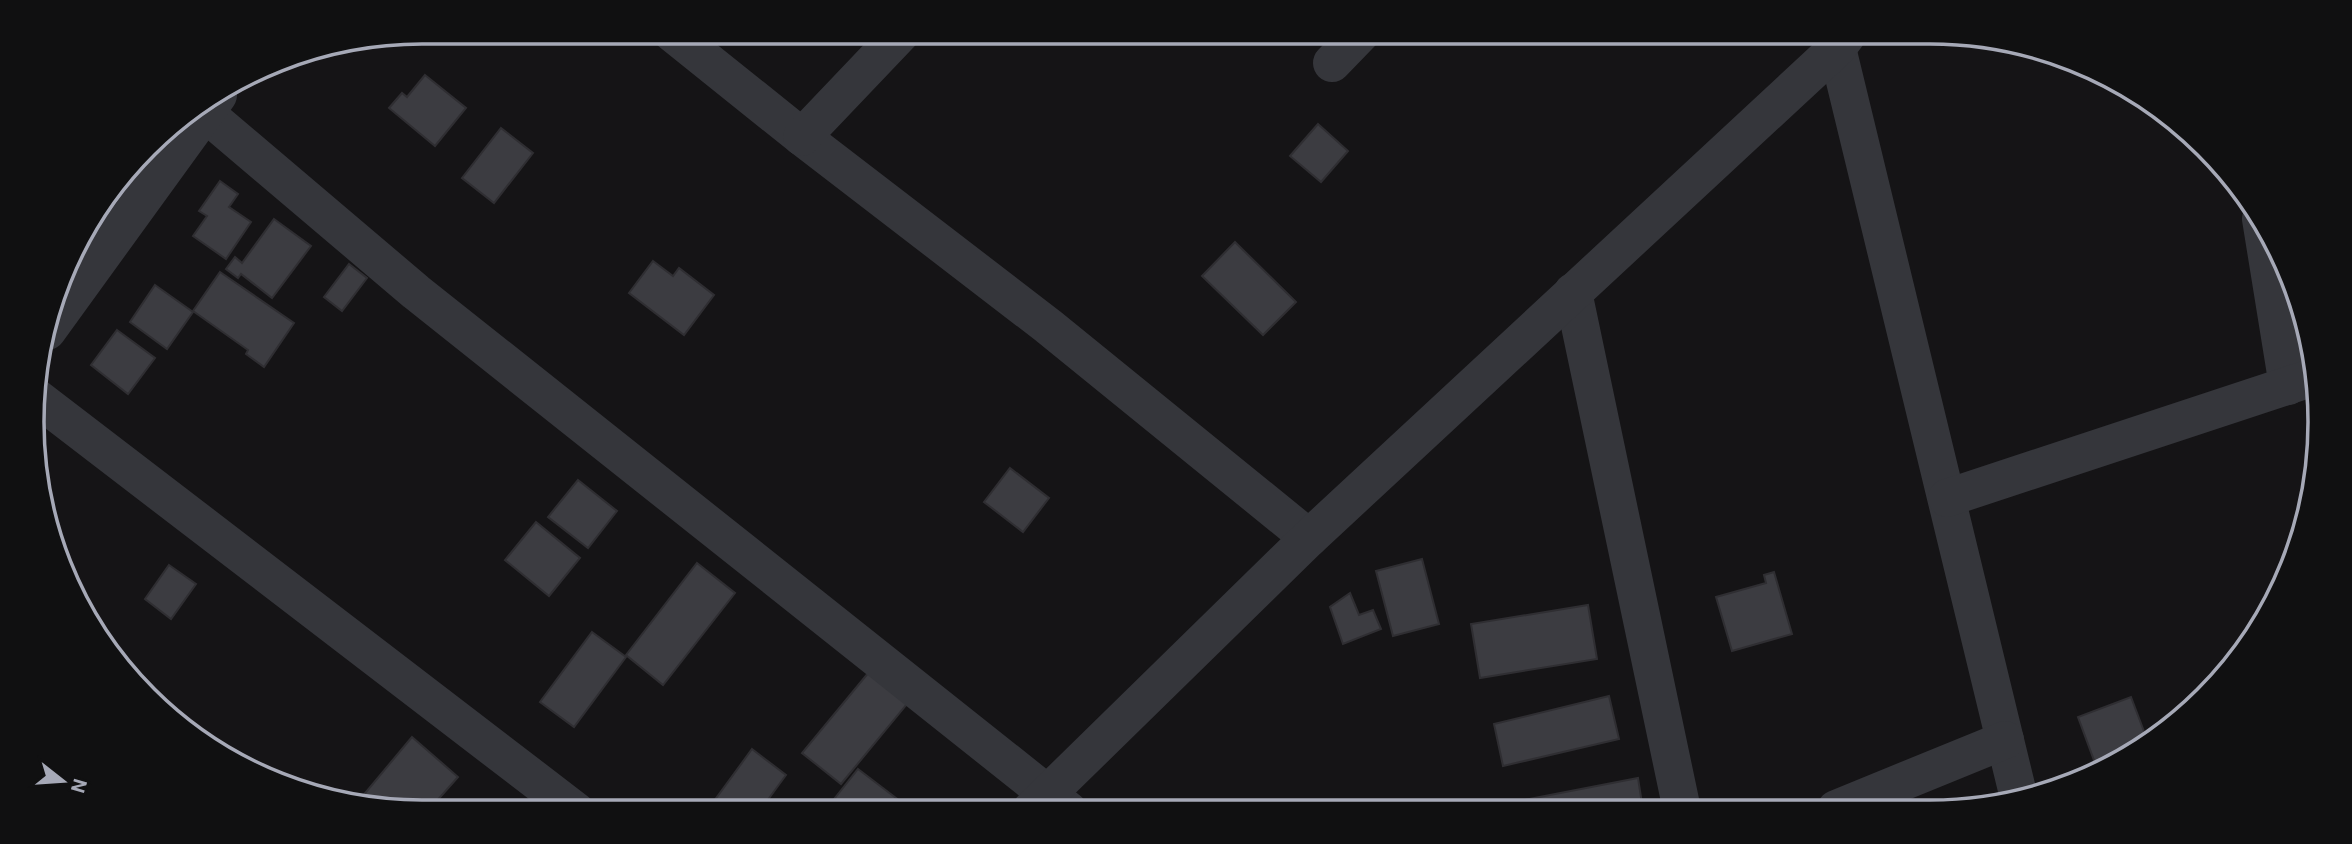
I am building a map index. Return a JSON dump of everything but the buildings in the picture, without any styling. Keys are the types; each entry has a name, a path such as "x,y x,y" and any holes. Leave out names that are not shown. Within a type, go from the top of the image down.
{"street":[{"path":"686,44 1048,326 1309,538"},
{"path":"802,137 891,44"},
{"path":"1332,63 1350,44"},
{"path":"1054,800 1309,538 1573,292 1831,44"},
{"path":"1840,44 2017,790"},
{"path":"210,108 416,292 1043,800"},
{"path":"61,312 198,117"},
{"path":"1947,498 2303,381 2272,262"},
{"path":"1573,292 1680,800"},
{"path":"45,404 561,800"},
{"path":"1858,800 2006,740"}]}
